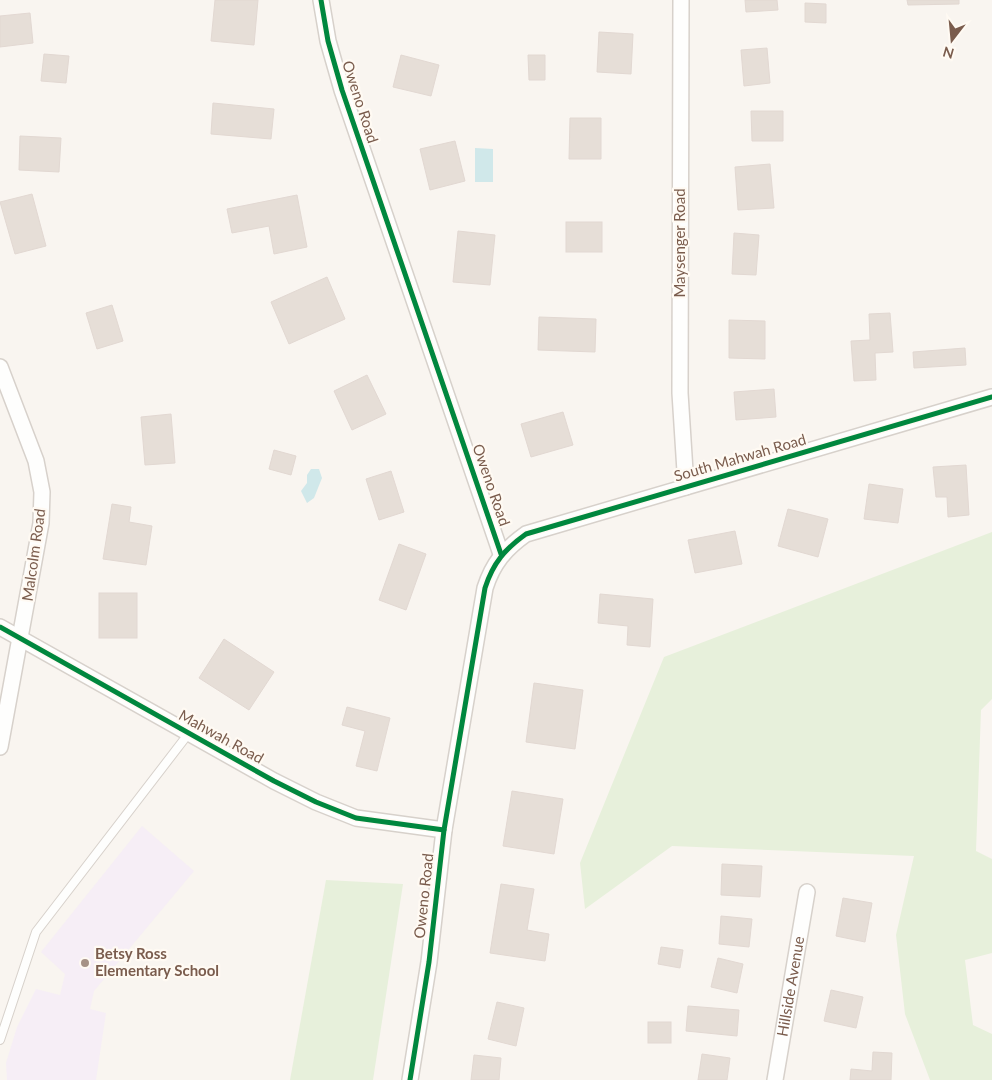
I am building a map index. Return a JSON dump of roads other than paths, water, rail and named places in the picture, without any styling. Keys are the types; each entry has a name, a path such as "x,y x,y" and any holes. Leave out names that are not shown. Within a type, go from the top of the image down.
{"street":[{"name":"Oweno Road","path":"321,0 328,41 342,90 501,554 490,572 485,588 444,830 429,962 410,1080"},
{"name":"Maysenger Road","path":"681,0 680,393 686,487"},
{"name":"Malcolm Road","path":"0,367 36,461 42,492 41,523 0,747"},
{"name":"South Mahwah Road","path":"501,554 526,534 992,397"},
{"name":"Mahwah Road","path":"0,627 274,781 316,802 348,815 444,830"},
{"name":"Hillside Avenue","path":"775,1080 807,892"}],"lane":[{"path":"0,1040 36,932 189,733"}],"water":[{"path":"475,148 493,149 493,182 475,182"},
{"path":"311,469 319,469 322,478 314,498 307,503 301,491 307,483 307,475"}],"place":[{"name":"Betsy Ross Elementary School","path":"85,963"}]}
